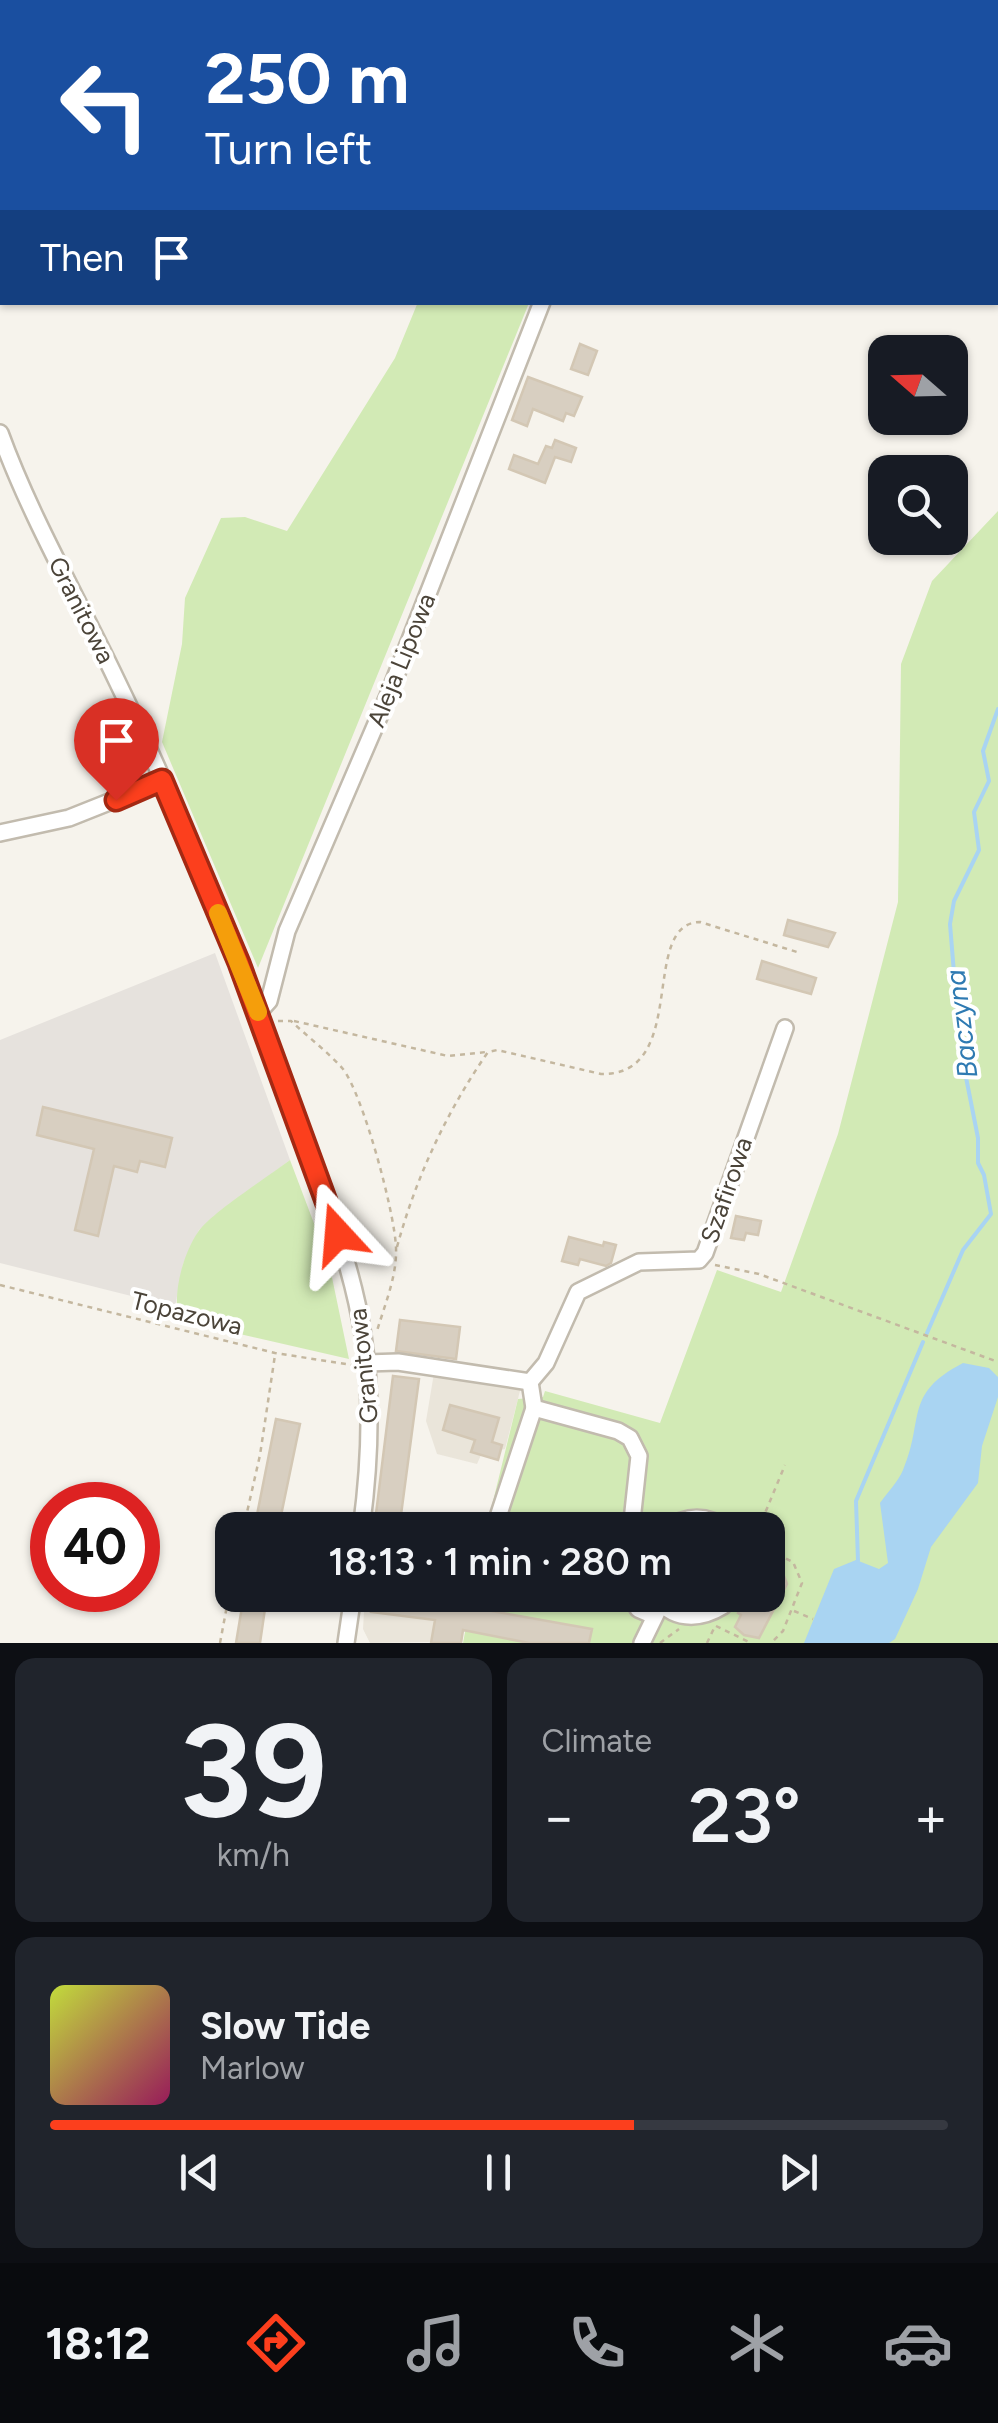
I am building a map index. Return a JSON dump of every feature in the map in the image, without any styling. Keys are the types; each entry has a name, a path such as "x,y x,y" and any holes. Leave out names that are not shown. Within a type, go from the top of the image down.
{"street":[{"name":"Aleja Lipowa","path":"260,1018 287,931 388,696 541,305"},
{"name":"Granitowa","path":"0,433 28,501 162,780 260,1018 345,1256 366,1363 370,1444 364,1512"},
{"path":"0,833 68,818 162,780"},
{"name":"Szafirowa","path":"530,1382 546,1364 578,1292 639,1262 699,1260 705,1253 785,1028"},
{"path":"366,1363 398,1362 530,1382 534,1408 500,1512"},
{"path":"534,1408 618,1430 630,1438 639,1456 634,1512"},
{"path":"346,1643 351,1612"},
{"path":"642,1643 653,1612"},
{"path":"670,1612 697,1617 709,1612"}],"path":[{"path":"260,1018 291,1021 448,1056 465,1058 498,1050 616,1074 634,1066 654,1033 672,944 678,929 688,922 700,922 797,952"},
{"path":"291,1021 342,1069 354,1088 391,1213 396,1248"},
{"path":"366,1363 394,1272 409,1200 450,1112 488,1052"},
{"path":"699,1260 760,1274 998,1362"},
{"name":"Topazowa","path":"0,1285 276,1353 339,1364 366,1363"},
{"path":"247,1512 276,1353"},
{"path":"765,1512 785,1465"},
{"path":"771,1643 778,1638 802,1589 801,1575 793,1562 785,1558"},
{"path":"792,1610 813,1620"},
{"path":"220,1643 226,1612"},
{"path":"660,1643 697,1617"},
{"path":"715,1626 751,1643"}],"shaded area":[{"path":"215,953 290,1160 199,1230 183,1264 175,1307 0,1263 0,1040"},
{"path":"434,1373 521,1387 505,1449 481,1455 477,1464 437,1454 426,1421"},
{"path":"364,1612 438,1612 432,1636 435,1642 370,1643 363,1629"}],"green space":[{"path":"417,305 528,305 258,968 162,742 182,644 185,598 221,518 245,517 287,531 395,358"},
{"path":"998,511 998,1643 463,1643 469,1612 785,1612 785,1512 490,1512 518,1399 543,1397 545,1391 660,1423 717,1270 781,1292 838,1134 898,902 901,664 932,581 957,555 968,555 968,543"},
{"path":"290,1160 329,1263 349,1359 179,1320 180,1275 198,1232 227,1205"}],"water":[{"path":"963,1363 989,1368 998,1377 998,1397 982,1446 978,1483 931,1547 918,1589 895,1639 889,1643 804,1643 834,1569 856,1560 879,1569 888,1563 880,1503 903,1470 923,1397 944,1374"}],"building":[{"path":"580,344 597,351 588,375 571,369"},
{"path":"528,377 582,397 574,416 566,413 563,421 533,409 527,426 512,420"},
{"path":"555,440 576,448 571,462 555,457 545,483 509,469 514,455 538,464 546,446 552,448"},
{"path":"788,920 835,933 828,947 784,935"},
{"path":"762,961 816,978 811,994 757,979"},
{"path":"43,1107 172,1138 165,1167 140,1161 137,1172 114,1166 98,1236 75,1230 94,1149 37,1135"},
{"path":"736,1216 761,1221 758,1235 746,1233 744,1240 731,1238"},
{"path":"569,1237 603,1246 604,1242 616,1245 611,1263 606,1266 580,1259 578,1265 562,1261"},
{"path":"400,1320 460,1327 456,1359 396,1351"},
{"path":"393,1376 419,1379 401,1512 376,1512"},
{"path":"450,1405 499,1418 492,1442 502,1445 498,1460 471,1452 475,1440 443,1430"},
{"path":"276,1419 300,1424 282,1512 258,1512"},
{"path":"241,1612 265,1612 260,1643 236,1643"},
{"path":"371,1612 497,1612 592,1629 589,1643 529,1643 463,1630 461,1643 431,1643 435,1620"},
{"path":"772,1612 759,1638 744,1635 735,1627 741,1615 738,1613"}],"waterway":[{"name":"Baczyna","path":"927,1333 963,1250 991,1214 978,1163 978,1138 960,1047 950,924 954,901 979,850 974,812 989,781 983,751 998,709"},
{"name":"Baczyna","path":"858,1561 856,1501 923,1342"}],"slow traffic":[{"path":"218,913 258,1012"}],"route":[{"path":"116,800 162,780 239,963 338,1234"}]}
